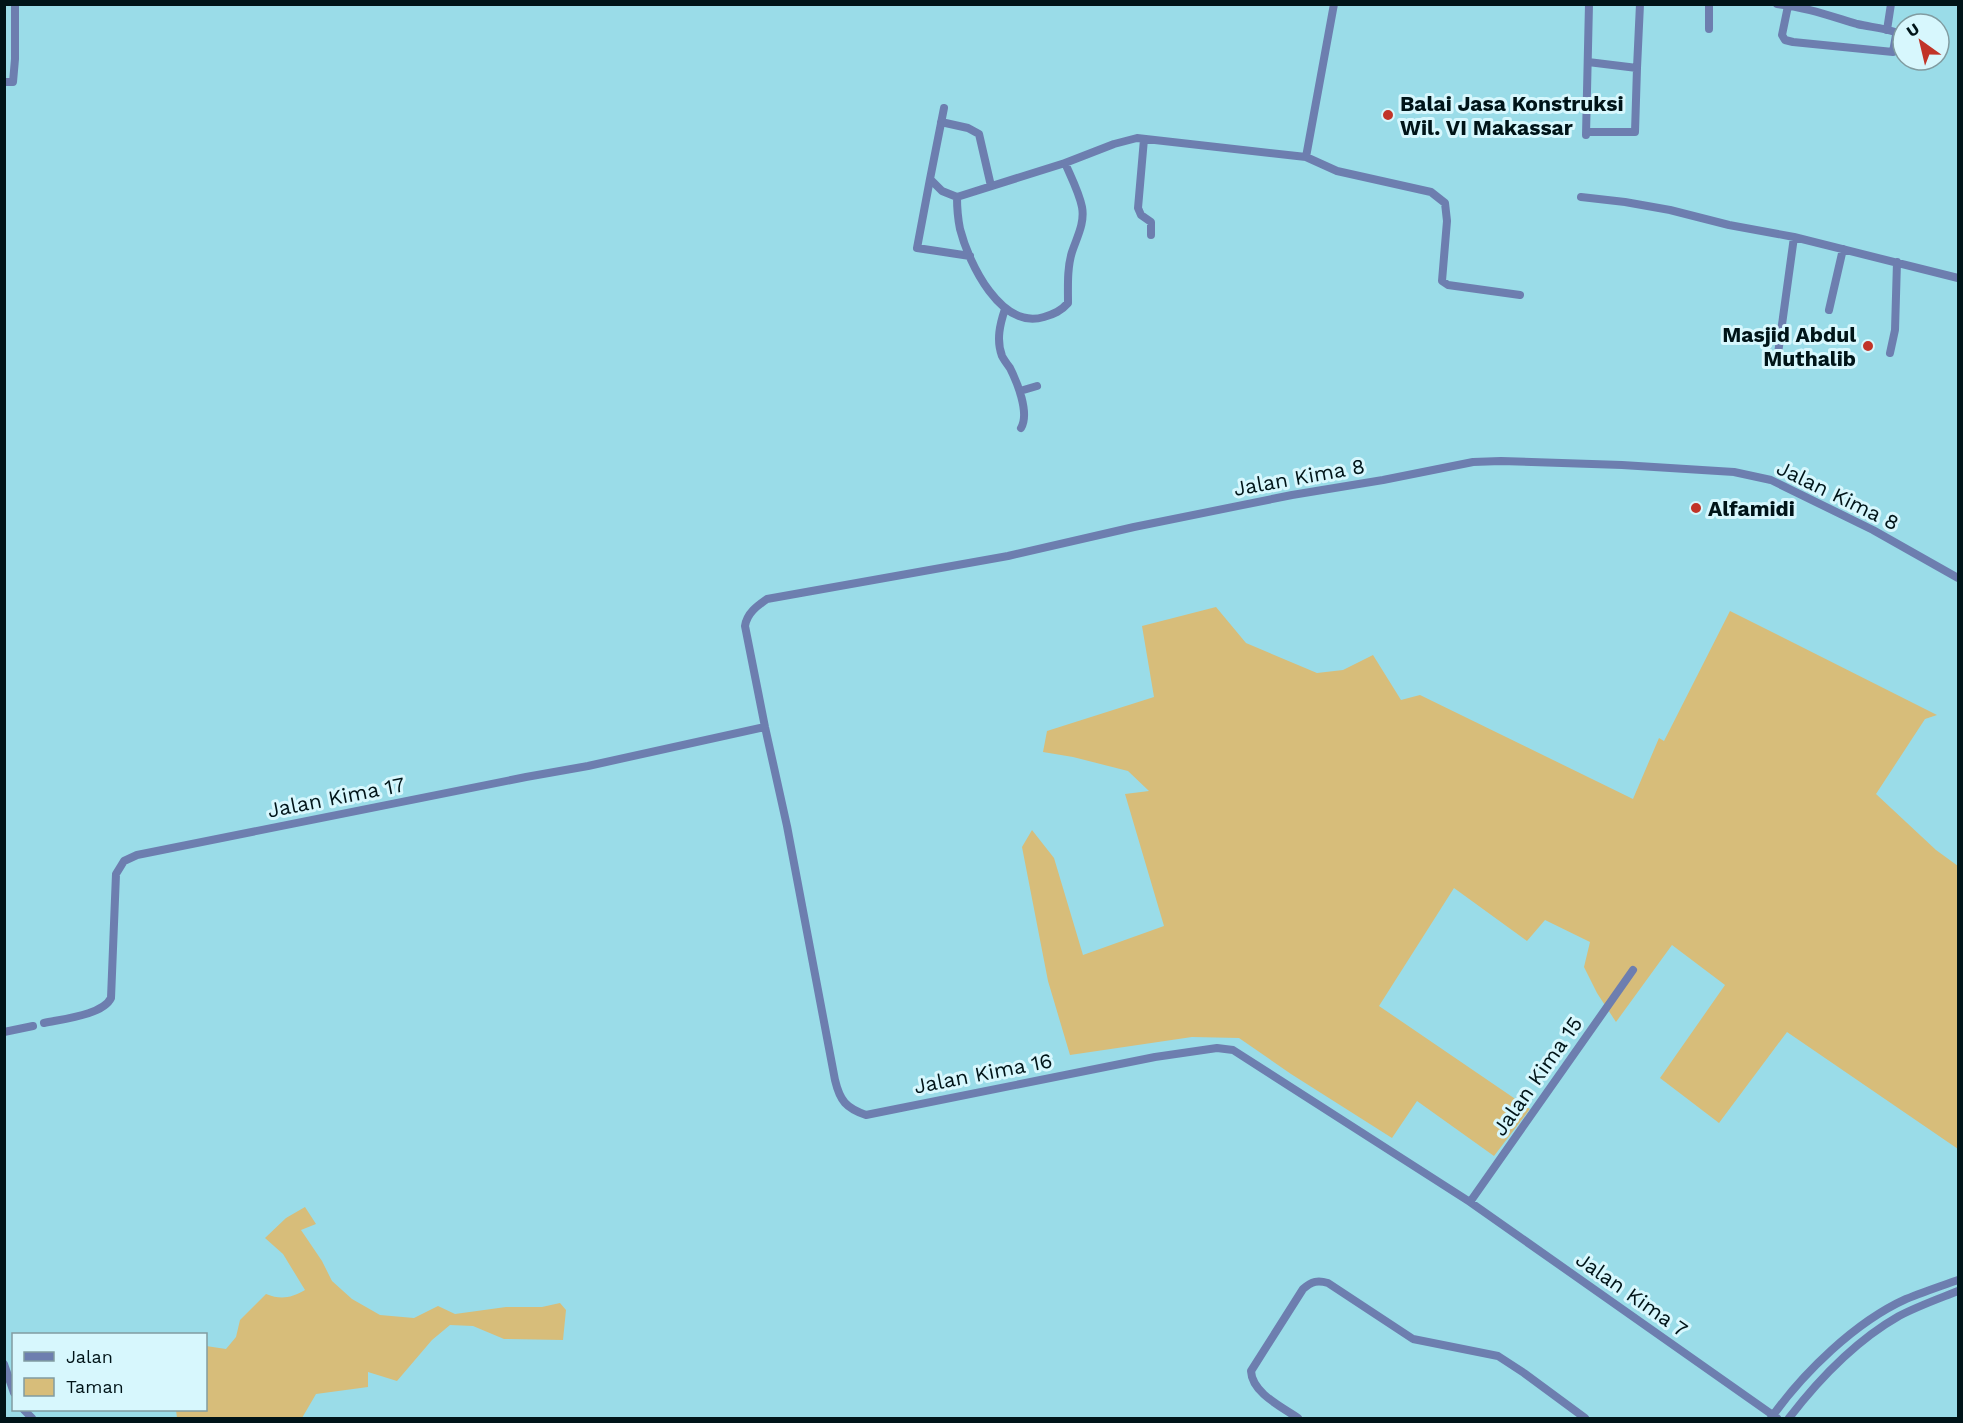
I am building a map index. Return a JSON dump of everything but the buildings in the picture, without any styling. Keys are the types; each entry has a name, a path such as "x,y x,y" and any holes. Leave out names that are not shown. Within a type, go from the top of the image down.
{"street":[{"path":"4,82 13,82 15,4"},
{"path":"1306,157 1334,4"},
{"path":"1590,4 1586,134 1635,132 1640,4"},
{"path":"1708,29 1709,4"},
{"path":"1777,4 1811,10 1868,27 1888,30 1896,34 1893,53 1785,40 1782,35 1788,6"},
{"path":"1888,30 1891,4"},
{"path":"1588,62 1637,68"},
{"path":"944,108 917,248 970,256"},
{"path":"941,122 968,128 979,134 991,186"},
{"path":"1144,139 1138,208 1141,214 1151,222 1151,235"},
{"path":"930,179 942,191 957,197 1065,163 1126,140 1144,139 1306,157 1337,171 1431,192 1445,203 1447,221 1442,281 1448,285 1520,295"},
{"path":"957,197 960,228 970,256 992,294 1005,309 1017,316 1028,320 1039,318 1061,311 1068,303 1069,268 1072,251 1078,238 1082,206 1065,163"},
{"path":"1581,197 1670,210 1729,225 1794,237 1959,278"},
{"path":"1777,361 1794,237"},
{"path":"1829,310 1843,249"},
{"path":"1890,353 1895,330 1897,262"},
{"path":"1005,309 999,333 1002,356 1020,391 1024,418 1022,428"},
{"path":"1020,391 1037,386"},
{"name":"Jalan Kima 8","path":"765,727 745,626 746,619 752,611 767,599 1008,555 1274,498 1473,462 1622,465 1734,472 1771,480 1873,530 1959,578"},
{"name":"Jalan Kima 17","path":"44,1023 95,1012 109,1003 116,874 124,861 137,855 588,766 765,727"},
{"name":"Jalan Kima 16","path":"765,727 787,826 835,1080 839,1093 853,1110 866,1115 1155,1057 1225,1048 1233,1050 1470,1202"},
{"name":"Jalan Kima 15","path":"1470,1202 1633,970"},
{"path":"4,1032 33,1026"},
{"name":"Jalan Kima 7","path":"1470,1202 1774,1418"},
{"path":"1774,1418 1814,1367 1839,1344 1877,1315 1906,1299 1959,1280"},
{"path":"1298,1419 1257,1388 1251,1378 1251,1371 1304,1289 1317,1281 1328,1283 1413,1339 1498,1356 1585,1419"},
{"path":"1789,1419 1811,1389 1830,1369 1870,1335 1899,1316 1931,1301 1959,1292"},
{"path":"4,1364 12,1387"}],"green space":[{"path":"1216,607 1246,643 1317,673 1343,670 1373,655 1401,700 1420,695 1633,799 1659,738 1664,741 1730,611 1937,715 1925,719 1876,794 1936,850 1958,866 1958,1149 1787,1032 1719,1123 1660,1078 1725,985 1672,945 1616,1022 1597,993 1584,967 1590,942 1545,920 1527,941 1454,888 1379,1006 1530,1109 1494,1156 1417,1101 1392,1138 1239,1038 1192,1037 1070,1055 1048,981 1022,847 1032,830 1054,858 1083,955 1164,926 1125,794 1149,791 1128,771 1043,752 1047,731 1154,697 1142,626"},
{"path":"305,1207 316,1224 301,1230 322,1261 332,1281 352,1299 380,1315 414,1318 438,1306 455,1314 506,1307 542,1307 560,1303 566,1310 563,1340 504,1339 473,1326 450,1325 432,1340 397,1381 368,1372 368,1387 316,1394 302,1418 177,1418 176,1411 207,1411 207,1346 226,1349 236,1337 240,1320 266,1294 286,1297 305,1290 283,1254 265,1238 286,1218"}],"place":[{"name":"Balai Jasa Konstruksi Wil. VI Makassar","path":"1388,115"},
{"name":"Masjid Abdul Muthalib","path":"1868,346"},
{"name":"Alfamidi","path":"1696,508"}]}
